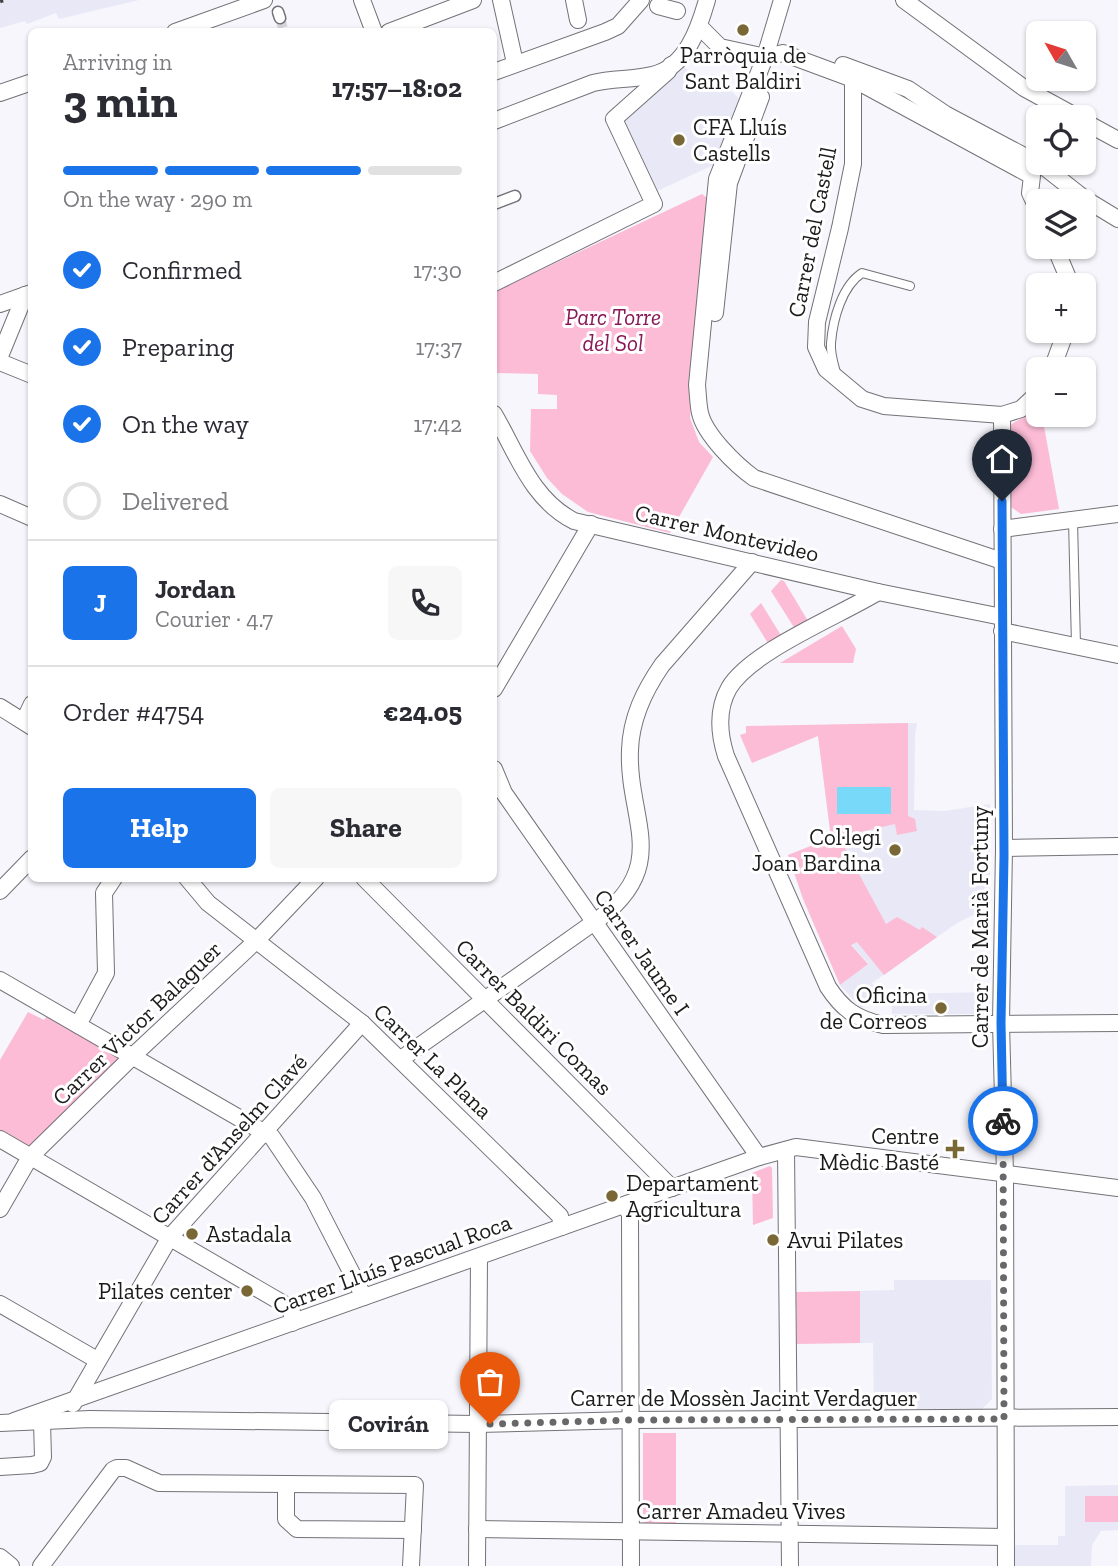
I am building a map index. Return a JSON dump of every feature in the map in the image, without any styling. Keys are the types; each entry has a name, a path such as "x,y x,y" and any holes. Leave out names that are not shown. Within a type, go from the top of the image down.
{"street":[{"path":"186,28 264,0"},
{"path":"362,0 372,28"},
{"path":"400,28 474,0"},
{"path":"500,0 515,63"},
{"path":"574,0 578,20"},
{"path":"497,71 618,26 641,0"},
{"path":"497,120 610,78 654,75 671,65 687,50 707,0"},
{"path":"782,0 765,57 717,179 697,385 701,416 738,467 754,478 1002,561"},
{"path":"904,0 1024,88 1055,105"},
{"path":"658,6 677,11"},
{"path":"697,23 720,47 765,57 783,53 791,47 908,89 945,114 1043,166 1085,199 1118,219"},
{"path":"783,53 853,79 1032,176 1030,189"},
{"path":"497,282 654,204 614,119 668,71 671,65"},
{"name":"Carrer del Castell","path":"853,79 856,166 817,322 816,347 826,369 862,399 884,405 1002,415"},
{"path":"0,93 28,83"},
{"path":"1096,128 1118,140"},
{"path":"497,203 515,196"},
{"path":"0,304 28,294"},
{"path":"0,356 28,294"},
{"path":"0,362 28,373"},
{"path":"1002,415 1021,409 1026,404"},
{"name":"Carrer de Marià Fortuny","path":"1002,415 1004,848 1001,1023 1006,1566"},
{"name":"Carrer Montevideo","path":"497,420 532,486 565,516 878,592 1002,624 1076,647 1118,655"},
{"path":"0,504 28,516"},
{"path":"1002,529 1118,514"},
{"path":"497,684 591,524"},
{"path":"401,1059 593,923 618,902 634,880 641,856 641,830 630,749 634,722 642,699 662,665 752,562"},
{"path":"878,592 754,662 736,678 724,700 720,726 726,756 828,987 844,1009 852,1015 883,1025 1118,1023"},
{"path":"0,707 28,724"},
{"name":"Carrer Jaume I","path":"497,776 504,793 593,923 759,1157"},
{"path":"1004,848 1118,846"},
{"path":"0,891 28,862"},
{"path":"78,1025 106,973 104,893 111,882"},
{"name":"Carrer La Plana","path":"190,882 208,903 362,1023 401,1059 560,1216 562,1227"},
{"path":"293,882 302,892"},
{"name":"Carrer Victor Balaguer","path":"0,1209 30,1157 257,940 312,882"},
{"name":"Carrer Baldiri Comas","path":"367,882 672,1188"},
{"path":"0,980 272,1137 313,1198 364,1297"},
{"name":"Carrer d'Anselm Clavé","path":"71,1421 74,1401 170,1237 362,1023"},
{"path":"0,1139 284,1304 292,1312 292,1323"},
{"name":"Carrer Lluís Pascual Roca","path":"7,1422 74,1401 759,1157 796,1147 1118,1188"},
{"path":"786,1150 790,1566"},
{"path":"625,1206 630,1214 631,1566"},
{"path":"477,1566 479,1257"},
{"path":"0,1304 97,1360"},
{"name":"Carrer de Mossèn Jacint Verdaguer","path":"71,1421 477,1424 631,1420 1118,1417"},
{"name":"Carrer Lluís Pascual Roca","path":"7,1422 71,1421"},
{"path":"0,1467 40,1463 43,1457 42,1422"},
{"path":"41,1566 117,1468 126,1468 159,1483 415,1485 411,1566"},
{"path":"286,1484 286,1519 297,1529 413,1531"},
{"name":"Carrer Amadeu Vives","path":"477,1529 1006,1537"},
{"path":"0,1557 12,1566"}],"lane":[{"path":"837,379 831,344 844,295 852,279 863,273 911,286"},
{"path":"1073,520 1076,647"}],"shaded area":[{"path":"0,0 139,0 59,19 56,13 27,24 25,21 0,28"},
{"name":"CFA Lluís Castells","path":"682,64 701,85 712,74 743,102 720,162 655,192 619,119"},
{"name":"Col·legi Joan Bardina","path":"917,723 914,810 945,811 990,804 990,908 984,908 983,912 957,923 872,983 880,994 861,1008 840,985 868,963 848,941 788,855 831,838 817,725"},
{"name":"Oficina de Correos","path":"990,992 990,1014 892,1014 892,994"},
{"path":"894,1280 991,1280 992,1399 982,1409 874,1410 873,1343 860,1343 860,1291 894,1290"},
{"path":"1118,1485 1118,1530 1101,1531 1092,1545 1091,1566 1015,1566 1015,1545 1058,1545 1058,1536 1065,1536 1065,1486"}],"green space":[{"name":"Parc Torre del Sol","path":"702,194 711,201 690,418 699,442 713,457 670,533 588,512 562,494 547,478 530,451 531,409 557,409 557,395 538,394 538,374 497,373 497,291"},
{"path":"1026,416 1026,427 1044,427 1059,509 1021,514 1008,505 1008,426"},
{"path":"781,580 808,621 795,629 771,591"},
{"path":"761,603 782,637 769,645 750,614"},
{"path":"842,626 856,649 853,663 780,663"},
{"path":"908,723 908,816 915,819 917,831 897,835 895,824 839,837 886,924 897,917 920,930 922,927 937,937 884,975 857,942 851,945 868,964 840,985 803,899 788,855 831,838 818,736 752,763 740,735 746,733 746,726"},
{"path":"28,1012 44,1020 49,1013 128,1058 33,1150 0,1133 0,1060"},
{"path":"770,1166 773,1218 753,1225 752,1173"},
{"path":"860,1291 860,1343 797,1344 796,1292"},
{"path":"643,1433 676,1433 676,1526 643,1526"},
{"path":"1085,1496 1118,1496 1118,1522 1085,1522"}],"water":[{"path":"837,787 891,787 891,814 837,814"}],"tunnel":[{"path":"280,18 283,28"}],"way so far":[{"path":"490,1424 631,1420 1004,1419 1003,1121"}],"place":[{"name":"Parròquia de Sant Baldiri","path":"743,30"},
{"name":"CFA Lluís Castells","path":"679,140"},
{"name":"Col·legi Joan Bardina","path":"895,850"},
{"name":"Oficina de Correos","path":"941,1008"},
{"name":"Centre Mèdic Basté","path":"955,1149"},
{"name":"Departament Agricultura","path":"612,1196"},
{"name":"Astadala","path":"192,1234"},
{"name":"Avui Pilates","path":"773,1240"},
{"name":"Pilates center","path":"247,1291"},
{"name":"Covirán","path":"490,1424"}],"route":[{"path":"1002,501 1003,1121"}]}
